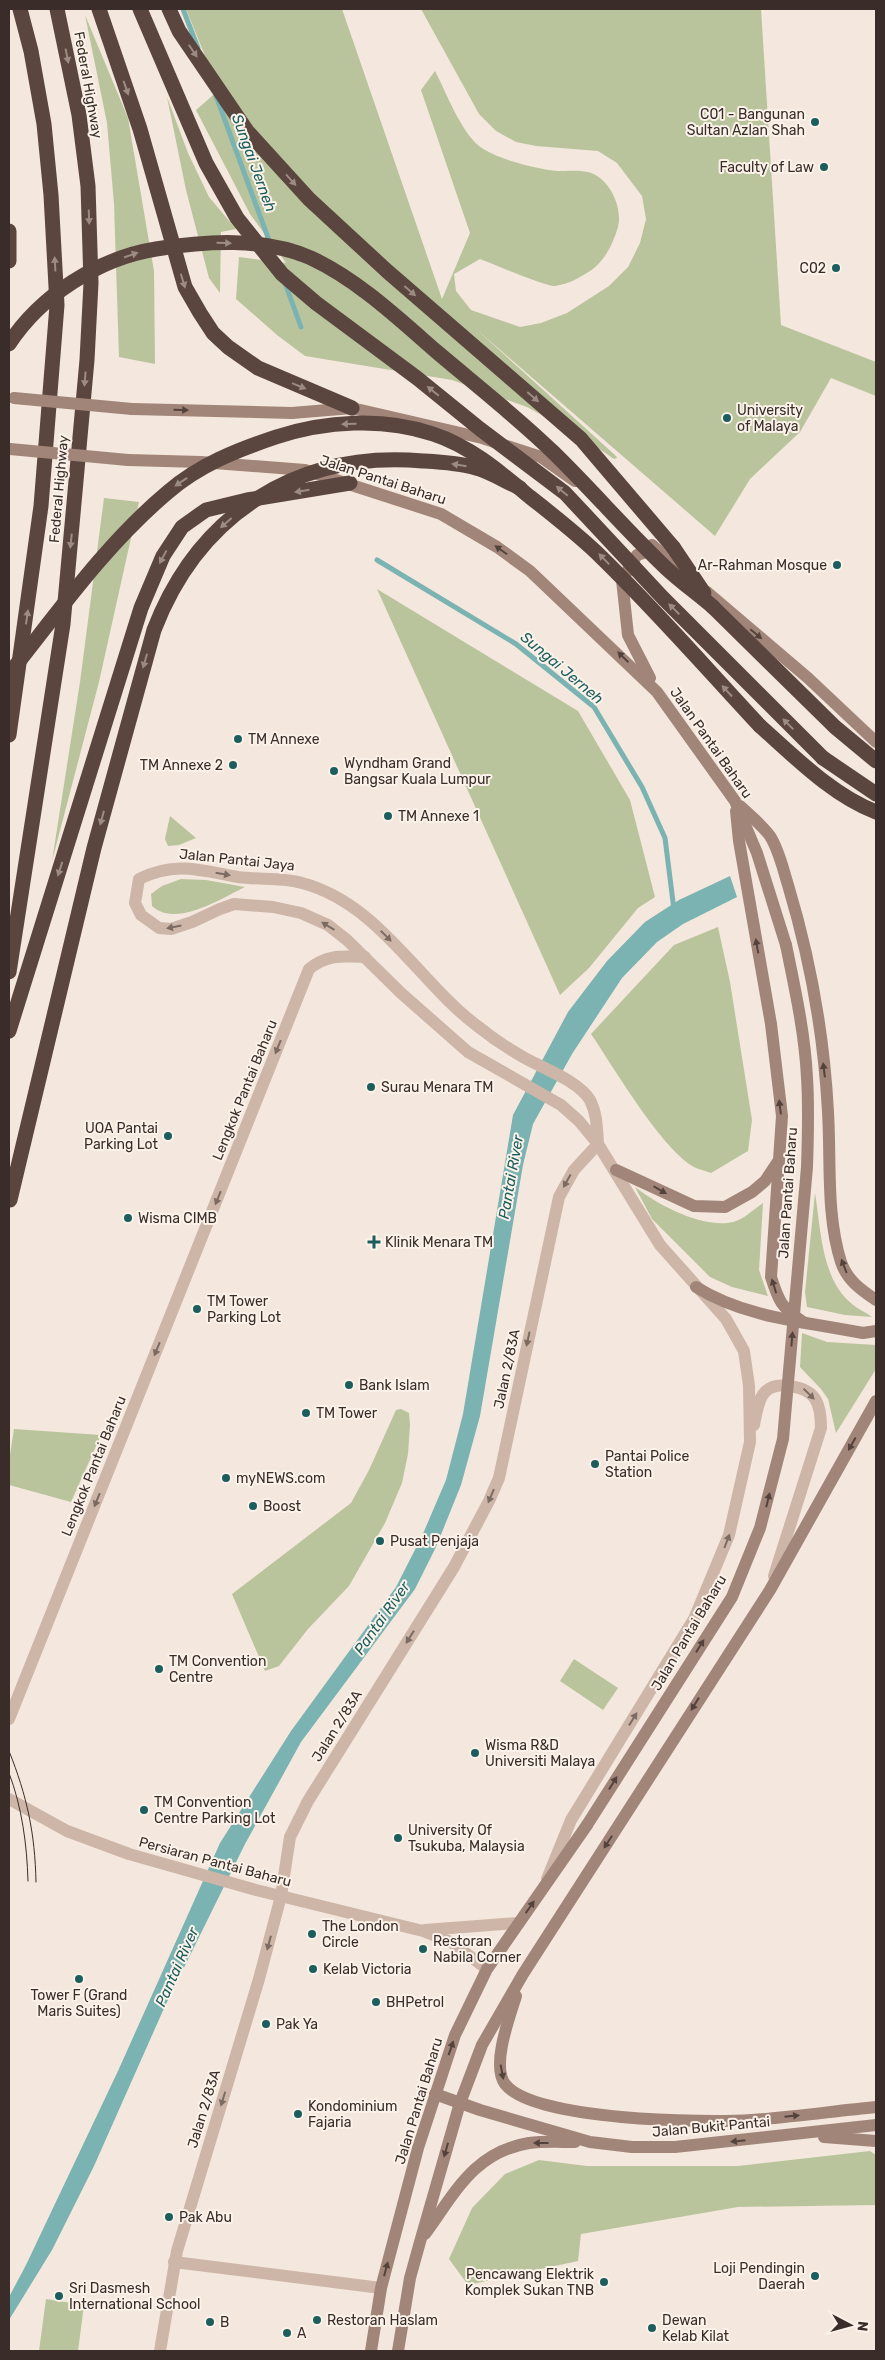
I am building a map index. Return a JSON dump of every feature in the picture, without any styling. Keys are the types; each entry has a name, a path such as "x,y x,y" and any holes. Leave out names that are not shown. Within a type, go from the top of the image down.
{"highway":[{"name":"Federal Highway","path":"9,735 27,619 41,506 57,305 51,195 44,124 31,51 20,9"},
{"name":"Federal Highway","path":"9,972 63,624 86,370 91,283 88,186 78,115 57,9"},
{"path":"99,9 140,129 185,287 200,313 213,333 228,347 258,368 352,408"},
{"path":"140,9 206,163 236,218 282,274 316,303 417,378 480,430 565,493 663,598 823,758 876,794"},
{"path":"169,9 179,31 247,131 309,199 395,278 581,438 673,547 713,607"},
{"path":"9,231 9,261"},
{"path":"9,344 32,317 71,284 106,263 143,251 206,242 250,244 310,258 356,284 552,451 667,569 713,607 835,727 876,761"},
{"path":"9,674 107,550 134,521 170,490 204,467 244,448 293,432 344,423 384,423 433,434 474,452 520,488 597,552 760,726 813,773 843,794 876,812"},
{"path":"9,1203 94,848 154,630 164,603 198,551 240,511 266,492 325,468 358,460 398,458 477,468 520,488"},
{"path":"9,1031 141,608 163,556 182,527 206,510 247,500 350,483"}],"main road":[{"path":"12,398 132,409 292,413 352,408 482,438 541,457 608,505 808,678 876,742"},
{"name":"Jalan Pantai Baharu","path":"9,449 128,460 201,462 305,470 441,514 498,547 530,571 657,692 735,801 757,853 786,945 797,1000 807,1076 807,1167 783,1439 760,1528 732,1597 587,1825 487,1968 455,2035 435,2094 381,2288 371,2351"},
{"path":"656,548 637,555 622,580 628,635 657,692"},
{"path":"735,801 739,841 771,1024 782,1116 771,1277 777,1297 785,1310 804,1322"},
{"path":"735,801 759,823 773,842 796,911 817,1008 828,1109 832,1218 842,1262 849,1278 876,1300"},
{"path":"616,1170 694,1206 725,1207 752,1192 765,1181 780,1158"},
{"path":"696,1287 717,1300 743,1309 863,1333 876,1331"},
{"path":"398,2351 410,2278 460,2103 482,2045 523,1974 770,1590 876,1401"},
{"name":"Jalan Bukit Pantai","path":"523,1974 504,2036 500,2070 505,2083 519,2096 558,2108 645,2119 751,2120 876,2107"},
{"name":"Jalan Bukit Pantai","path":"435,2094 590,2142 632,2147 674,2147 876,2125"},
{"path":"786,2135 876,2141"},
{"path":"420,2242 466,2178 494,2153 531,2142 590,2142"}],"street":[{"name":"Jalan Pantai Jaya","path":"365,957 328,925 301,913 273,906 234,904 192,922 170,929 159,928 141,915 135,903 139,879 155,871 186,868 245,878 302,882 339,898 359,911 380,930 475,1024 524,1058 575,1085 588,1098 593,1107 596,1116 598,1144"},
{"name":"Lengkok Pantai Baharu","path":"9,1719 309,969 320,960 334,956 365,957"},
{"path":"365,957 401,993 468,1052 561,1105 579,1120 616,1170 660,1245 726,1319 744,1351 749,1386 750,1442"},
{"name":"Jalan 2/83A","path":"160,2351 174,2262 259,1979 281,1896 290,1837 308,1801 454,1566 489,1501 498,1478 559,1197 574,1170 598,1144"},
{"path":"545,1885 571,1820 694,1618 729,1535 757,1410 765,1392 778,1385 802,1387 814,1396 821,1410 821,1428 770,1590"},
{"name":"Persiaran Pantai Baharu","path":"9,1799 37,1816 86,1840 256,1890 423,1931 451,1942 487,1968"},
{"name":"Persiaran Pantai Baharu","path":"423,1931 518,1923"},
{"path":"174,2262 381,2288"}],"green space":[{"path":"186,9 342,9 442,299 470,233 421,90 435,71 460,121 472,139 486,151 528,166 558,171 588,172 602,180 608,186 616,202 619,219 618,227 608,252 590,271 569,282 555,286 531,279 480,259 454,274 456,291 471,310 520,327 541,323 567,313 609,286 628,267 640,243 646,219 642,196 617,163 598,151 536,146 516,142 496,131 479,114 421,9 761,9 781,325 876,362 876,396 831,378 800,432 750,479 715,536 476,329 617,458 614,459 585,439 527,407 452,380 305,356 277,335 236,299 239,257 286,263 250,214 196,110 219,90"},
{"path":"85,15 128,118 154,271 155,364 119,357 114,204 107,123"},
{"path":"167,97 188,153 209,197 236,229 221,232 220,293 209,278 186,190"},
{"path":"104,498 139,502 99,682 52,861 80,682"},
{"path":"377,589 578,711 630,800 655,897 638,908 589,968 560,995"},
{"path":"170,816 196,838 179,845 168,846 165,839"},
{"path":"181,879 206,880 245,887 211,904 185,913 173,914 162,912 152,906 151,894 162,886"},
{"path":"718,927 730,982 752,1120 748,1151 711,1173 696,1168 683,1159 669,1145 639,1107 591,1034 674,945"},
{"path":"635,1187 668,1208 708,1222 737,1221 763,1203 759,1270 768,1296 732,1287 710,1277 652,1219"},
{"path":"815,1193 824,1253 834,1281 842,1294 852,1304 872,1317 845,1315 807,1307 805,1292"},
{"path":"802,1333 827,1342 876,1345 876,1369 836,1433 828,1399 800,1367"},
{"path":"401,1409 409,1413 408,1454 402,1483 385,1523 349,1586 308,1629 279,1666 265,1671 232,1594 351,1503 369,1470 396,1410"},
{"path":"14,1429 101,1435 71,1502 9,1485 9,1461"},
{"path":"574,1659 618,1688 603,1710 560,1681"},
{"path":"870,2151 876,2155 876,2205 738,2207 581,2234 578,2261 468,2285 449,2259 472,2208 505,2174 539,2160 587,2166 738,2166"},
{"path":"46,2299 84,2305 78,2351 39,2351"}],"water":[{"name":"Pantai River","path":"730,876 737,897 683,924 657,942 622,978 572,1054 533,1124 523,1165 480,1416 461,1485 436,1547 415,1589 301,1742 245,1844 165,2006 94,2166 52,2250 9,2320 9,2297 118,2071 220,1843 291,1731 396,1587 422,1536 446,1480 463,1414 513,1115 568,1012 607,961 645,922 679,900"}],"waterway":[{"name":"Sungai Jerneh","path":"183,9 198,48"},
{"name":"Sungai Jerneh","path":"216,96 270,243"},
{"name":"Sungai Jerneh","path":"285,283 301,327"},
{"name":"Sungai Jerneh","path":"377,560 516,644 594,707 642,787 665,838 674,910"}],"tram line":[{"path":"9,1751 21,1784 29,1815 34,1847 36,1882"},
{"path":"9,1773 14,1786 23,1826 28,1881"}],"place":[{"name":"C01 - Bangunan Sultan Azlan Shah","path":"815,122"},
{"name":"Faculty of Law","path":"824,167"},
{"name":"C02","path":"836,268"},
{"name":"University of Malaya","path":"727,418"},
{"name":"Ar-Rahman Mosque","path":"837,565"},
{"name":"TM Annexe","path":"238,739"},
{"name":"TM Annexe 2","path":"233,765"},
{"name":"Wyndham Grand Bangsar Kuala Lumpur","path":"334,771"},
{"name":"TM Annexe 1","path":"388,816"},
{"name":"Surau Menara TM","path":"371,1087"},
{"name":"UOA Pantai Parking Lot","path":"168,1136"},
{"name":"Wisma CIMB","path":"128,1218"},
{"name":"Klinik Menara TM","path":"374,1242"},
{"name":"TM Tower Parking Lot","path":"197,1309"},
{"name":"Bank Islam","path":"349,1385"},
{"name":"TM Tower","path":"306,1413"},
{"name":"Pantai Police Station","path":"595,1464"},
{"name":"myNEWS.com","path":"226,1478"},
{"name":"Boost","path":"253,1506"},
{"name":"Pusat Penjaja","path":"380,1541"},
{"name":"TM Convention Centre","path":"159,1669"},
{"name":"Wisma R&D Universiti Malaya","path":"475,1753"},
{"name":"TM Convention Centre Parking Lot","path":"144,1810"},
{"name":"University Of Tsukuba, Malaysia","path":"398,1838"},
{"name":"The London Circle","path":"312,1934"},
{"name":"Restoran Nabila Corner","path":"423,1949"},
{"name":"Kelab Victoria","path":"313,1969"},
{"name":"Tower F (Grand Maris Suites)","path":"79,1979"},
{"name":"BHPetrol","path":"376,2002"},
{"name":"Pak Ya","path":"266,2024"},
{"name":"Kondominium Fajaria","path":"298,2114"},
{"name":"Pak Abu","path":"169,2217"},
{"name":"Loji Pendingin Daerah","path":"815,2276"},
{"name":"Pencawang Elektrik Komplek Sukan TNB","path":"604,2282"},
{"name":"Sri Dasmesh International School","path":"59,2296"},
{"name":"Restoran Haslam","path":"317,2320"},
{"name":"B","path":"210,2322"},
{"name":"Dewan Kelab Kilat","path":"652,2328"},
{"name":"A","path":"287,2333"}]}
